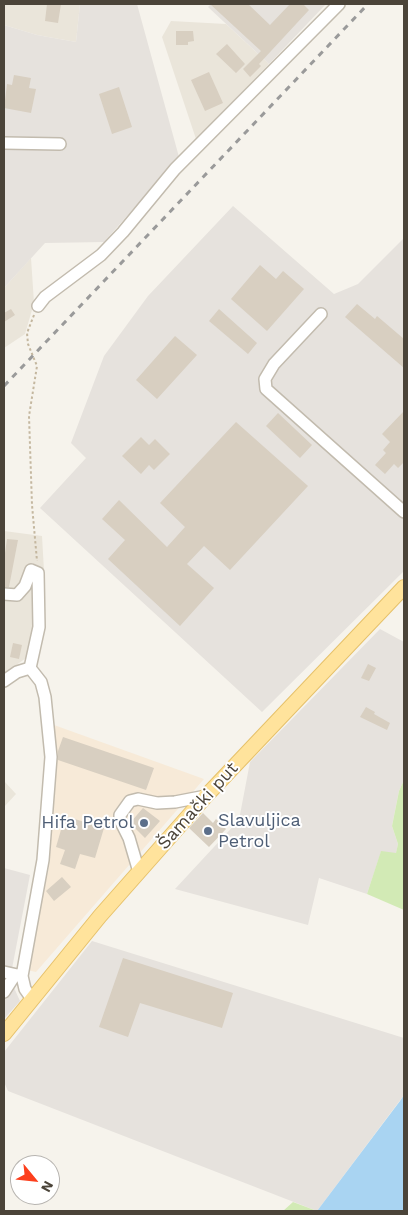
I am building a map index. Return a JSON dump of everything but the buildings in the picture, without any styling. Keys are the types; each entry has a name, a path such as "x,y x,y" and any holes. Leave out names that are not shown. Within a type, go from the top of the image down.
{"main road":[{"name":"Šamački put","path":"4,1034 32,998 206,796 404,588"}],"street":[{"path":"38,306 45,297 101,255 124,232 175,169 339,4"},
{"path":"4,143 60,144"},
{"path":"321,314 274,364 265,379 266,389 404,512"},
{"path":"4,594 17,595 25,586 31,570 38,573 39,627 30,668"},
{"path":"4,681 17,672 30,668"},
{"path":"4,992 19,975 43,860 51,757 45,698 41,682 30,668"},
{"path":"4,670 17,672"},
{"path":"139,872 129,838 120,820 120,815 130,801 138,798 157,803 175,802 206,796"},
{"path":"4,972 19,975"},
{"path":"19,975 25,989 32,998"}],"path":[{"path":"38,306 26,333 28,344 37,366 29,416 32,505 38,573"}],"shaded area":[{"path":"4,4 80,4 76,42 37,35 4,25"},
{"path":"80,4 137,4 179,157 104,242 45,243 4,288 4,25 37,35 76,42"},
{"path":"211,4 326,4 269,64 208,7"},
{"path":"171,21 226,24 269,64 196,139 162,37"},
{"path":"233,206 334,294 358,284 404,238 404,571 262,712 40,508 86,458 71,443 104,356 148,296"},
{"path":"31,258 34,303 25,334 4,348 4,288"},
{"path":"4,531 42,536 45,588 26,658 4,674"},
{"path":"380,629 404,642 404,780 399,791 392,826 398,844 396,854 381,852 367,894 319,878 308,925 175,889 239,820 250,762"},
{"path":"54,725 204,779 36,972 27,970 49,867 53,817"},
{"path":"4,781 16,794 4,807"},
{"path":"4,868 30,875 10,979 20,1001 4,1019"},
{"path":"92,941 404,1038 404,1095 317,1211 8,1091 4,1082 4,1052"}],"green space":[{"path":"404,780 404,910 367,894 381,851 396,853 398,844 392,826 399,791"},
{"path":"293,1202 317,1211 283,1211"}],"water":[{"path":"404,1095 404,1211 317,1211 400,1101"}],"railway":[{"path":"4,386 368,4"}],"place":[{"name":"Hifa Petrol","path":"144,823"},
{"name":"Slavuljica Petrol","path":"208,831"}]}
